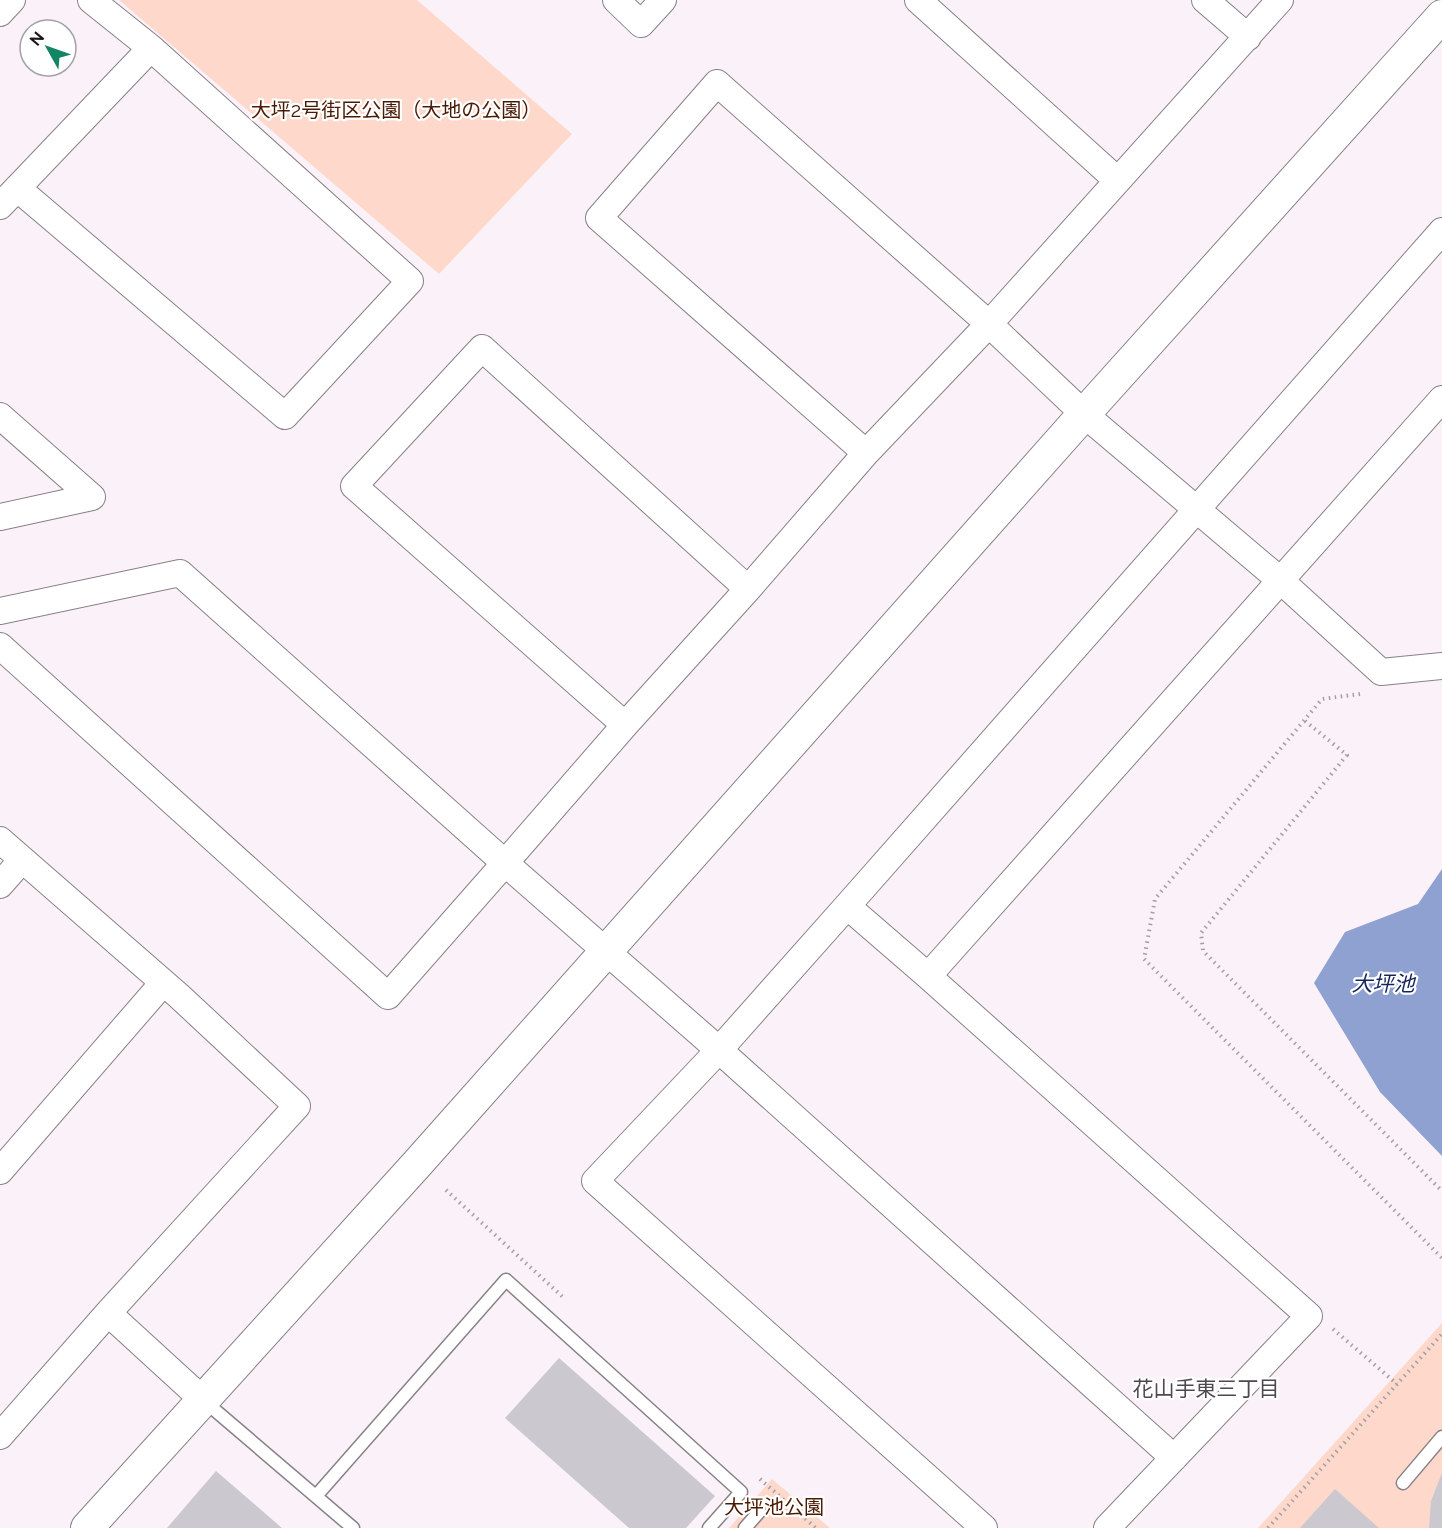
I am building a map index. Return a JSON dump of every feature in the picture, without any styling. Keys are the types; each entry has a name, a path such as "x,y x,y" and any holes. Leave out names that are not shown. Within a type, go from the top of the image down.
{"street":[{"path":"0,13 12,0"},
{"path":"91,0 151,48 410,281 285,416 9,197 151,48"},
{"path":"616,0 641,24 663,0"},
{"path":"918,0 1117,180"},
{"path":"1205,0 1248,37"},
{"path":"0,646 388,996 866,453 989,324 1280,0"},
{"path":"87,1528 417,1164 1084,414 1442,16"},
{"path":"866,453 599,218 717,82 989,324 1084,414 1280,580 1381,672 1442,666"},
{"path":"984,1528 595,1181 719,1050 1442,231"},
{"path":"625,725 354,486 482,348 748,589"},
{"path":"928,976 1442,399"},
{"path":"0,416 92,497 0,517"},
{"path":"0,610 180,573 719,1050 1174,1458"},
{"path":"0,840 163,982 297,1106 108,1312 0,1436"},
{"path":"0,885 22,860"},
{"path":"847,906 1309,1316 1107,1528"},
{"path":"0,1171 163,982"},
{"path":"108,1312 202,1399"}],"lane":[{"path":"316,1496 506,1280 741,1492 709,1528"},
{"path":"202,1399 353,1528"},
{"path":"1403,1483 1442,1437"},
{"path":"745,1528 759,1512"}],"path":[{"path":"1366,693 1323,699 1155,899 1144,959 1442,1258"},
{"path":"1305,721 1347,755 1202,933 1203,951 1442,1191"},
{"path":"1329,1326 1397,1384"},
{"path":"1268,1528 1442,1334"}],"green space":[{"name":"大坪2号街区公園（大地の公園）","path":"119,0 417,0 572,134 439,274"},
{"path":"1442,1323 1442,1528 1258,1528"},
{"name":"大坪池公園","path":"772,1479 830,1528 729,1528"}],"water":[{"name":"大坪池","path":"1442,869 1442,1156 1380,1092 1314,983 1345,932 1418,904"}],"building":[{"path":"559,1358 715,1496 686,1528 629,1528 505,1418"},
{"path":"216,1471 282,1528 167,1528"},
{"path":"1442,1473 1442,1528 1429,1528 1431,1501"},
{"path":"1335,1489 1379,1528 1300,1528"}],"district":[{"name":"花山手東三丁目","path":"1206,1388"}]}
